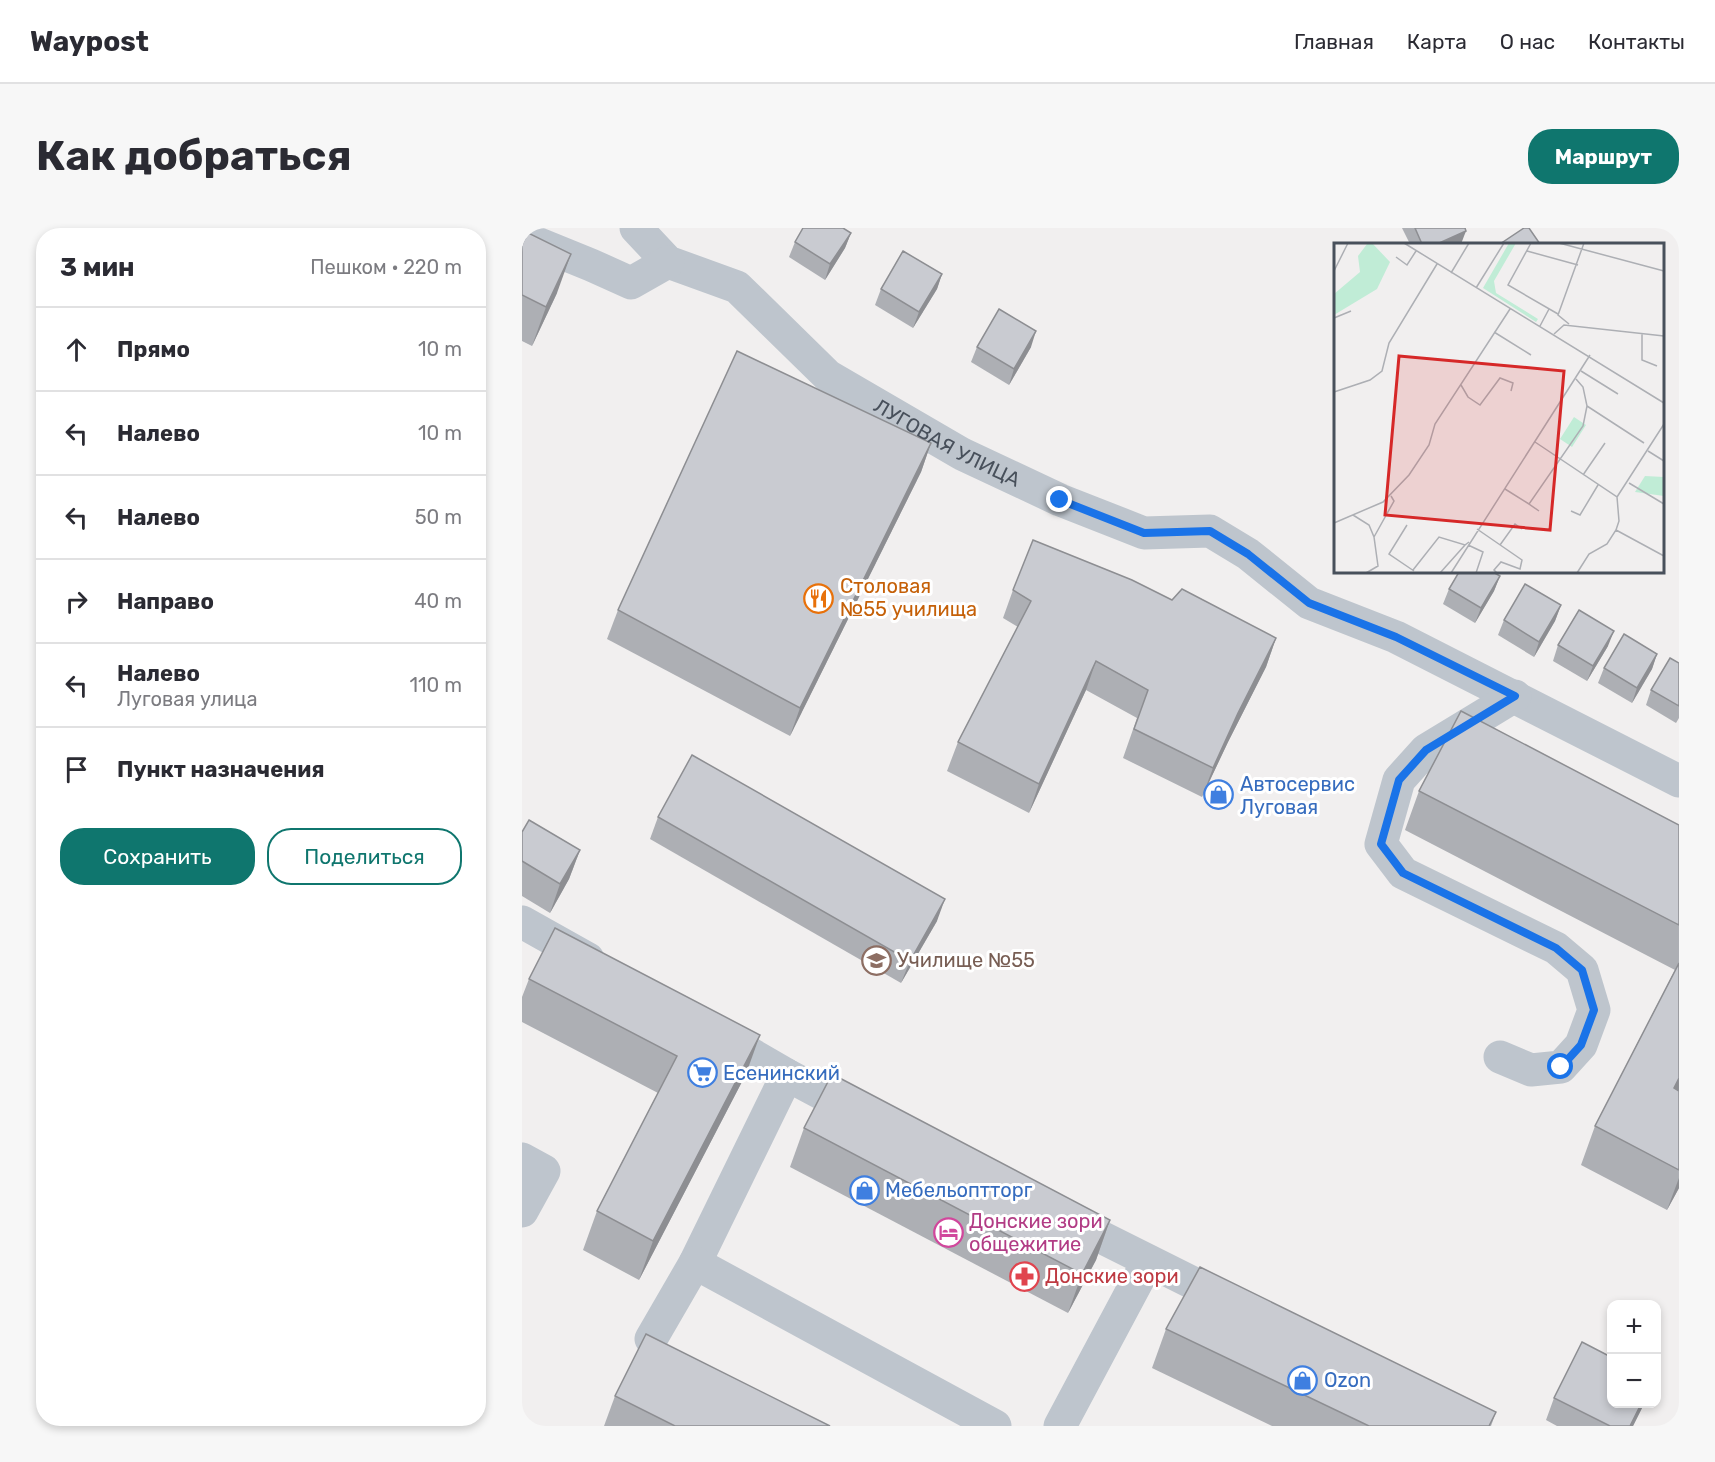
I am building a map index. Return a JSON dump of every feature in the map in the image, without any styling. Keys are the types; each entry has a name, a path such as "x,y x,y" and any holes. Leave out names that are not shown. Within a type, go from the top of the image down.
{"street":[{"name":"ЛУГОВАЯ УЛИЦА","path":"636,228 668,262 737,287 828,376 962,454 1060,500 1144,533 1210,531 1248,554 1309,603 1396,637 1679,781"},
{"path":"522,237 631,283 668,262"},
{"path":"1500,1057 1531,1070 1561,1067 1581,1045 1594,1010 1582,970 1556,948 1403,873 1381,844 1399,780 1426,750 1515,696"},
{"path":"522,922 618,976"},
{"path":"687,1017 787,1075 887,1128"},
{"path":"651,1339 695,1263 787,1075"},
{"path":"522,1159 544,1172 522,1211"},
{"path":"1033,1202 1252,1313"},
{"path":"1060,1426 1148,1261"},
{"path":"695,1263 995,1426"}],"building":[{"path":"803,228 843,228 851,233 830,264 795,242"},
{"path":"1415,228 1465,228 1466,231 1439,243 1422,243"},
{"path":"1524,228 1529,228 1539,243 1502,243"},
{"path":"522,230 571,254 546,307 522,295"},
{"path":"903,251 942,274 919,312 881,289"},
{"path":"999,309 1036,331 1014,369 977,347"},
{"path":"737,351 931,443 800,708 618,610"},
{"path":"1033,540 1132,580 1172,600 1182,589 1276,638 1213,768 1134,729 1148,690 1096,661 1039,784 958,742 1031,601 1013,590"},
{"path":"1458,573 1495,573 1500,576 1481,608 1449,589"},
{"path":"1525,584 1561,605 1539,642 1504,620"},
{"path":"1579,610 1614,631 1593,666 1558,645"},
{"path":"1624,634 1657,654 1637,688 1604,668"},
{"path":"1670,658 1679,663 1679,706 1651,690"},
{"path":"1461,711 1679,825 1679,925 1419,791"},
{"path":"692,755 945,899 910,961 658,817"},
{"path":"529,820 580,850 560,884 522,861 522,832"},
{"path":"555,928 760,1035 653,1241 597,1211 677,1056 529,979"},
{"path":"1679,963 1679,1078 1674,1088 1679,1091 1679,1170 1595,1126"},
{"path":"832,1074 1110,1220 1082,1274 804,1128"},
{"path":"1200,1267 1496,1412 1489,1426 1369,1426 1166,1329"},
{"path":"646,1334 830,1426 675,1426 615,1396"},
{"path":"1582,1342 1607,1355 1607,1408 1639,1408 1630,1426 1610,1426 1554,1398"}],"place":[{"name":"Столовая №55 училища","path":"819,598"},
{"name":"Автосервис Луговая","path":"1219,795"},
{"name":"Училище №55","path":"876,960"},
{"name":"Есенинский","path":"702,1073"},
{"name":"Мебельоптторг","path":"864,1190"},
{"name":"Донские зори общежитие","path":"948,1232"},
{"name":"Донские зори","path":"1024,1276"},
{"name":"Ozon","path":"1303,1380"}],"route":[{"path":"1060,500 1144,533 1210,531 1248,554 1309,603 1396,637 1515,696 1426,750 1399,780 1381,844 1403,873 1556,948 1582,970 1594,1010 1581,1045 1561,1067"}]}
